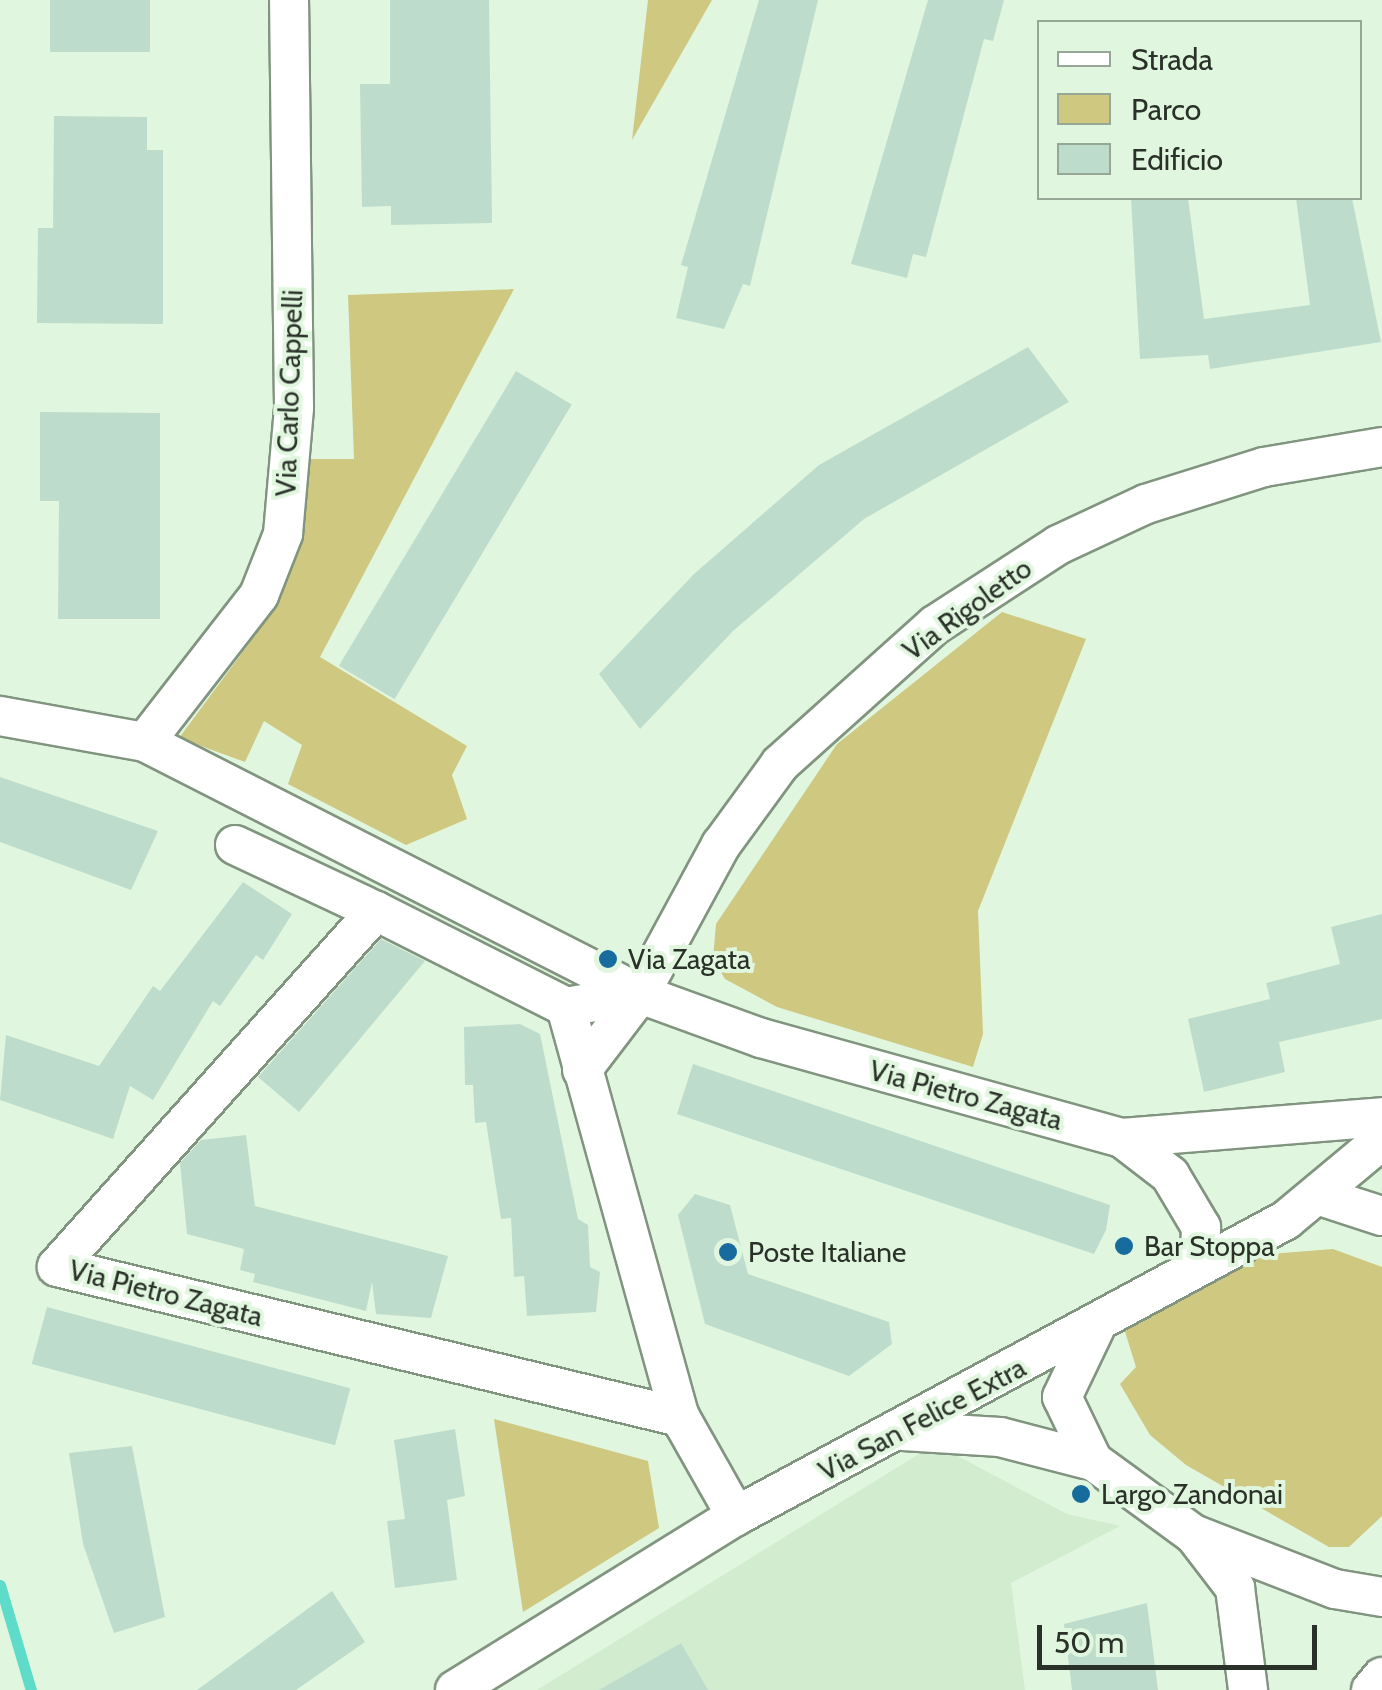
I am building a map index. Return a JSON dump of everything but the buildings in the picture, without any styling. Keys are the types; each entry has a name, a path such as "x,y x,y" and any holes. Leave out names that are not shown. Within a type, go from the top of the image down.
{"street":[{"name":"Via Carlo Cappelli","path":"146,742 259,596 283,534 294,407 289,0"},
{"name":"Via Rigoletto","path":"640,994 720,846 780,764 935,625 1058,546 1146,504 1264,467 1382,447"},
{"name":"Via Pietro Zagata","path":"0,716 146,742 640,994 761,1038 1122,1138 1382,1117"},
{"path":"235,845 566,1007 680,1417 736,1516"},
{"name":"Via Pietro Zagata","path":"376,911 57,1267 680,1417"},
{"name":"Via Pietro Zagata","path":"566,1007 640,994"},
{"path":"582,1070 640,994"},
{"name":"Via Pietro Zagata","path":"1122,1138 1170,1176 1200,1227 1200,1262"},
{"name":"Via San Felice Extra","path":"455,1690 736,1516 1095,1327 1200,1262 1323,1197 1382,1140"},
{"path":"1323,1197 1382,1216"},
{"path":"1093,1460 1062,1397 1095,1327"},
{"path":"900,1430 1000,1437 1093,1460 1194,1534 1335,1589 1382,1597"},
{"path":"1194,1534 1235,1588 1248,1690"},
{"path":"1371,1690 1382,1676"}],"shaded area":[{"path":"935,1444 1067,1514 1120,1526 1011,1583 1025,1690 537,1690"}],"green space":[{"path":"648,0 712,0 632,140"},
{"path":"514,289 320,657 467,746 452,775 467,819 406,845 288,784 302,745 264,721 245,762 179,738 256,634 297,541 310,459 354,459 348,295"},
{"path":"1002,612 1086,639 978,911 983,1034 973,1067 777,1007 725,979 713,959 716,924 837,744"},
{"path":"1333,1249 1382,1267 1382,1516 1349,1547 1329,1547 1186,1465 1150,1435 1120,1384 1136,1367 1122,1322 1256,1255"},
{"path":"494,1419 648,1461 659,1528 523,1612"}],"waterway":[{"path":"0,1585 31,1690"}],"place":[{"name":"Via Zagata","path":"608,959"},
{"name":"Bar Stoppa","path":"1124,1246"},
{"name":"Poste Italiane","path":"728,1252"},
{"name":"Largo Zandonai","path":"1081,1494"}]}
